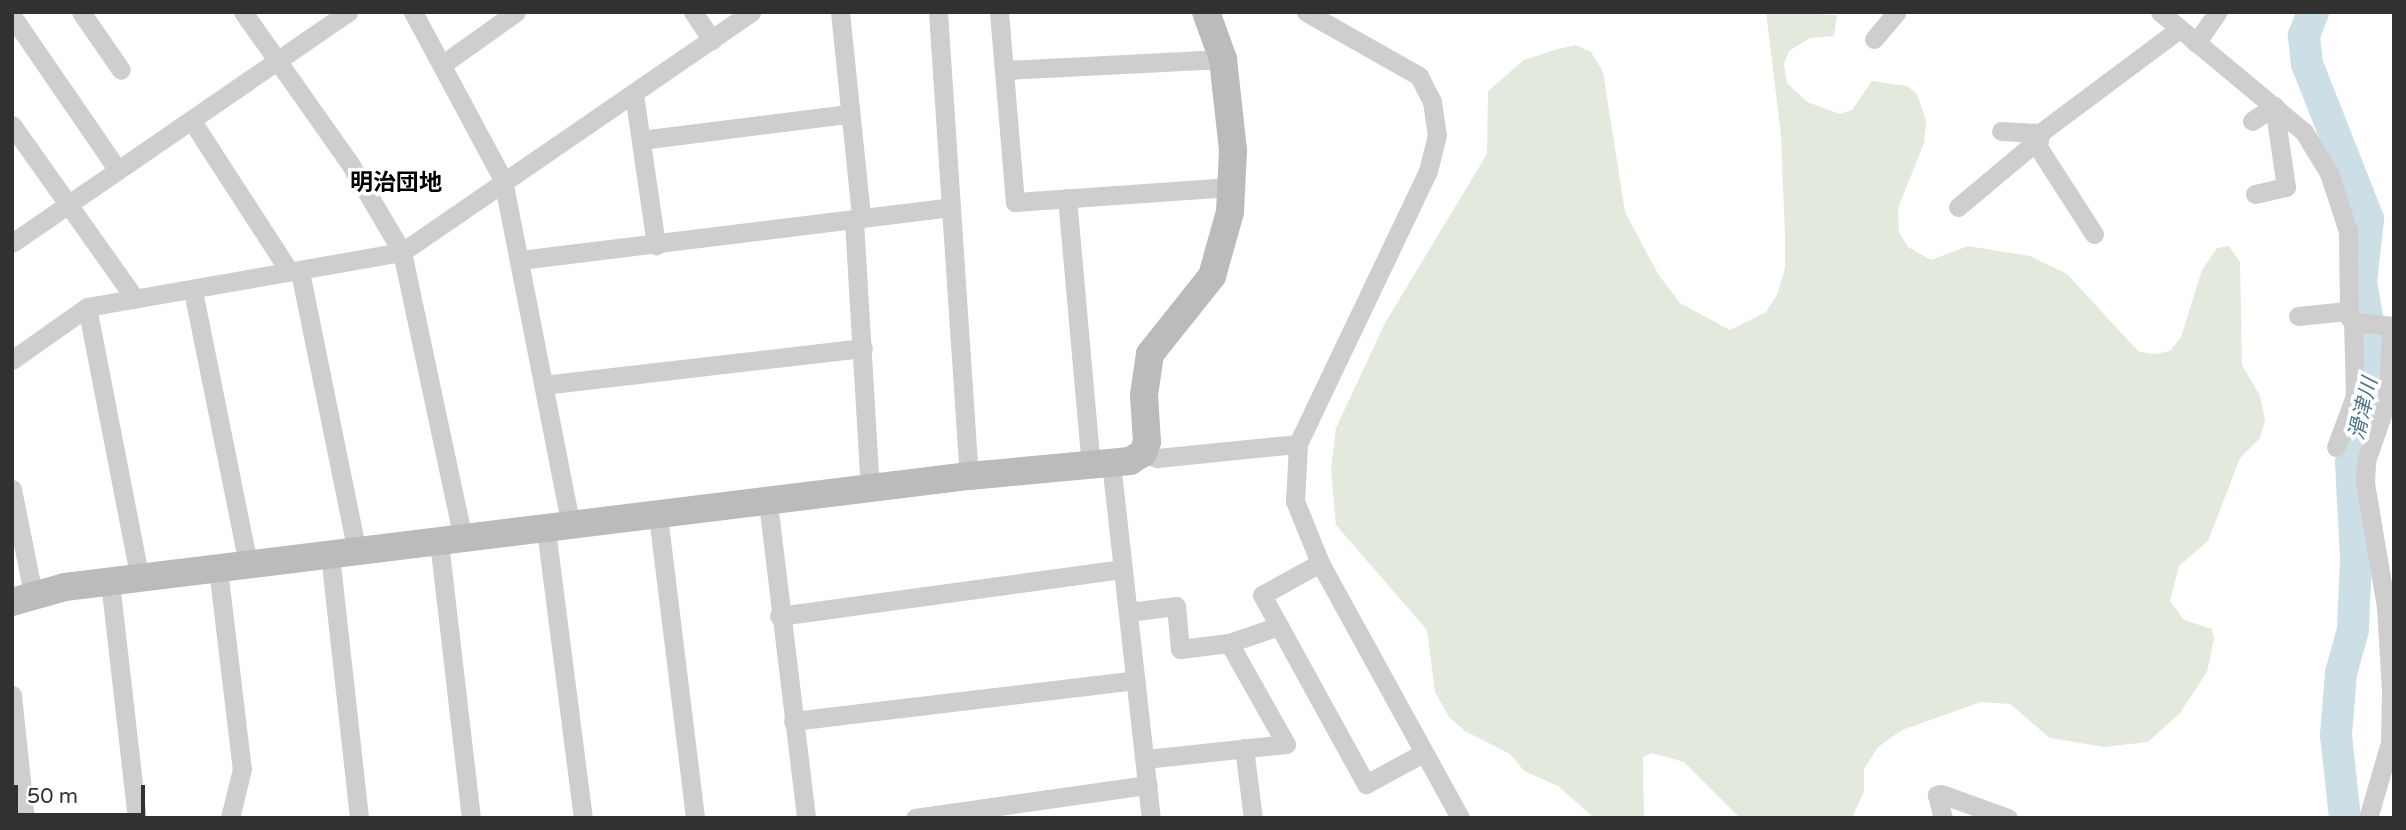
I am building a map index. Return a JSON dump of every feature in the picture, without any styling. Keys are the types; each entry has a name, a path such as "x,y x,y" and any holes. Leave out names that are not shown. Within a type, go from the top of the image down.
{"street":[{"path":"81,12 121,70"},
{"path":"243,12 349,162 402,251 451,541 471,818"},
{"path":"12,243 348,12"},
{"path":"413,12 503,180 520,260 543,385 583,818"},
{"path":"443,64 516,12"},
{"path":"693,12 712,40"},
{"path":"12,360 87,307 193,291 402,251 751,12"},
{"path":"840,12 857,218 870,490"},
{"path":"938,12 969,476"},
{"path":"999,12 1015,202 1230,187"},
{"path":"1143,453 1147,442 1144,395 1150,354 1212,276 1230,212 1233,150 1223,59 1206,12"},
{"path":"1306,12 1419,76 1432,101 1437,135 1428,172 1298,444 1295,501 1320,563 1460,818"},
{"path":"1874,39 1897,12"},
{"path":"2160,12 2304,132 2329,173 2348,230 2355,396 2336,447"},
{"path":"2196,43 2218,12"},
{"path":"12,16 117,169"},
{"path":"1958,207 2039,136 2179,29"},
{"path":"1005,70 1223,59"},
{"path":"634,94 656,245"},
{"path":"2252,121 2274,106"},
{"path":"2255,194 2286,187 2274,106"},
{"path":"641,140 848,114"},
{"path":"191,121 294,272 357,552"},
{"path":"12,125 135,299"},
{"path":"2001,131 2039,136"},
{"path":"2039,136 2038,147 2094,234"},
{"path":"1067,198 1101,464 1123,569 1152,818"},
{"path":"520,260 951,207"},
{"path":"193,291 248,565"},
{"path":"87,307 141,580"},
{"path":"2298,316 2353,318 2389,326 2388,398 2366,461 2365,483 2386,607 2391,691 2389,743 2368,818"},
{"path":"543,385 863,348"},
{"path":"12,489 23,598 110,582 768,503 969,476 1101,464 1143,453 1157,458 1298,444"},
{"path":"768,503 779,616 806,818"},
{"path":"658,516 695,818"},
{"path":"330,555 359,818"},
{"path":"1320,563 1262,595 1366,784 1423,752"},
{"path":"218,569 243,769 230,818"},
{"path":"779,616 1123,569"},
{"path":"110,582 137,818"},
{"path":"1128,612 1176,606 1180,649 1229,643 1279,626"},
{"path":"1145,759 1286,744 1229,643"},
{"path":"793,721 1136,680"},
{"path":"12,695 25,818"},
{"path":"1244,748 1253,818"},
{"path":"915,818 1148,785"},
{"path":"1943,818 1937,795 1941,794 2008,818"}],"shaded area":[{"path":"1766,12 1837,15 1834,36 1810,38 1789,51 1784,64 1787,83 1807,102 1840,114 1852,110 1872,81 1907,86 1917,94 1926,120 1924,143 1898,208 1899,232 1908,247 1931,260 1968,246 2030,256 2067,274 2139,352 2155,354 2170,351 2181,337 2202,270 2217,248 2229,246 2240,262 2242,365 2260,396 2265,421 2260,438 2240,458 2208,541 2179,566 2170,601 2184,620 2212,629 2214,639 2207,672 2180,713 2148,742 2104,747 2050,738 2010,704 1981,702 1902,730 1878,747 1864,769 1864,791 1852,818 1740,818 1684,762 1652,753 1643,757 1644,818 1594,818 1558,786 1524,771 1510,754 1465,731 1449,717 1435,692 1427,630 1336,525 1331,469 1336,428 1385,323 1487,154 1488,91 1524,60 1558,49 1576,45 1591,52 1603,72 1625,212 1658,274 1680,303 1730,330 1766,312 1777,295 1785,268 1785,235 1781,135"}],"waterway":[{"name":"滑津川","path":"2313,12 2304,36 2307,64 2368,219 2361,282 2375,361 2351,463 2356,560 2353,630 2341,673 2336,735 2345,818"}],"district":[{"name":"明治団地","path":"396,183"}]}
